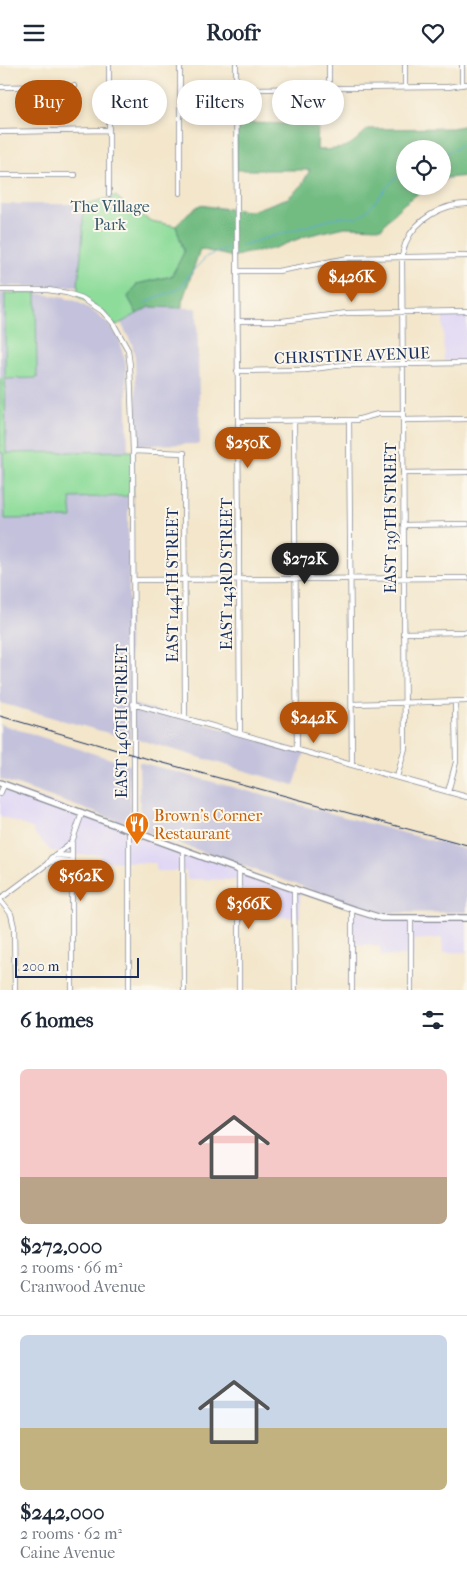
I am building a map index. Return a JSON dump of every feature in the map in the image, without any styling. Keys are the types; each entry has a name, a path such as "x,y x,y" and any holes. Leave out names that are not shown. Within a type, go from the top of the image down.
{"main road":[{"path":"2,784 381,918 467,918"}],"street":[{"path":"109,65 109,194"},
{"path":"180,65 180,193"},
{"name":"EAST 143RD STREET","path":"236,65 236,80"},
{"path":"329,65 329,80"},
{"path":"405,65 405,87"},
{"path":"344,87 464,85 462,65"},
{"path":"0,87 15,87"},
{"name":"EAST 143RD STREET","path":"236,125 240,733"},
{"path":"0,132 109,131"},
{"path":"0,175 75,175"},
{"path":"402,257 406,242 414,229 424,220 435,212 457,204 467,204"},
{"path":"237,271 278,271 349,258 467,256"},
{"name":"EAST 139TH STREET","path":"397,777 405,748 402,257"},
{"name":"EAST 146TH STREET","path":"0,290 48,290 82,298 102,311 114,323 128,350 133,451 134,824 129,835 129,990"},
{"path":"237,321 282,321 347,313 467,311"},
{"name":"CHRISTINE AVENUE","path":"237,371 306,370 343,365 467,363"},
{"path":"238,421 349,420 378,414 403,414"},
{"path":"403,420 467,419"},
{"path":"349,420 352,765"},
{"path":"294,421 297,749"},
{"name":"EAST 144TH STREET","path":"133,451 184,453 185,718"},
{"path":"403,473 467,472"},
{"path":"403,525 467,524"},
{"path":"133,580 467,578"},
{"path":"403,633 467,632"},
{"path":"352,704 467,701"},
{"path":"448,791 456,762 454,702"},
{"path":"133,703 467,797"},
{"path":"0,794 2,784"},
{"path":"72,990 71,858 72,842 82,813"},
{"path":"15,990 14,927 11,915 0,899 47,864 72,842"},
{"path":"183,848 184,990"},
{"path":"55,855 71,858"},
{"path":"47,864 71,858"},
{"path":"239,869 239,990"},
{"path":"294,888 295,990"},
{"path":"352,909 352,990"},
{"path":"411,918 411,990"}],"shaded area":[{"path":"0,204 83,205 83,232 78,286 0,286"},
{"path":"0,293 5,293 5,379 0,379"},
{"path":"36,293 76,301 90,309 105,321 119,338 126,365 128,451 6,453 5,379 37,378"},
{"path":"149,307 197,308 200,444 137,445 135,357 132,344 121,323"},
{"path":"443,316 467,316 467,360 444,361"},
{"path":"0,453 3,453 72,518 70,498 128,497 130,739 0,703"},
{"path":"133,704 305,752 294,785 133,738"},
{"path":"0,724 130,765 130,825 0,779"},
{"path":"139,762 467,850 467,912 379,913 140,830"},
{"path":"4,785 300,891 300,918 236,914 236,880 187,879 186,871 156,871 156,863 101,861 101,855 74,855 51,851 33,832 34,829 0,816 0,794"},
{"path":"352,909 381,918 467,918 467,952 443,953 442,938 414,940 413,956 381,956 380,946 352,944"}],"green space":[{"path":"262,123 318,125 317,150 346,147 368,129 452,128 467,125 467,176 451,178 451,140 396,140 396,195 416,195 392,215 382,228 345,227 306,236 272,249 233,257 200,249 182,302 182,308 149,307 137,314 128,297 137,284 172,276 184,252 176,226 188,213 200,205 251,211 288,198 301,186 310,170 236,170 236,125 262,125"},
{"name":"The Village Park","path":"116,196 131,210 151,221 176,226 185,252 171,276 137,284 128,297 137,314 115,326 102,311 77,296 83,232 83,205"},
{"path":"5,293 36,293 37,378 5,379 6,453 133,451 133,496 70,498 72,518 5,519 3,453 0,453 0,379 5,378"}],"waterway":[{"path":"451,151 467,143"},
{"path":"242,245 339,217 358,218 368,210 396,178"},
{"path":"145,303 174,291 183,285 187,277 207,256 229,248"}],"railway":[{"path":"0,716 134,755 467,845"}],"place":[{"name":"Brown's Corner Restaurant","path":"137,845"}]}
